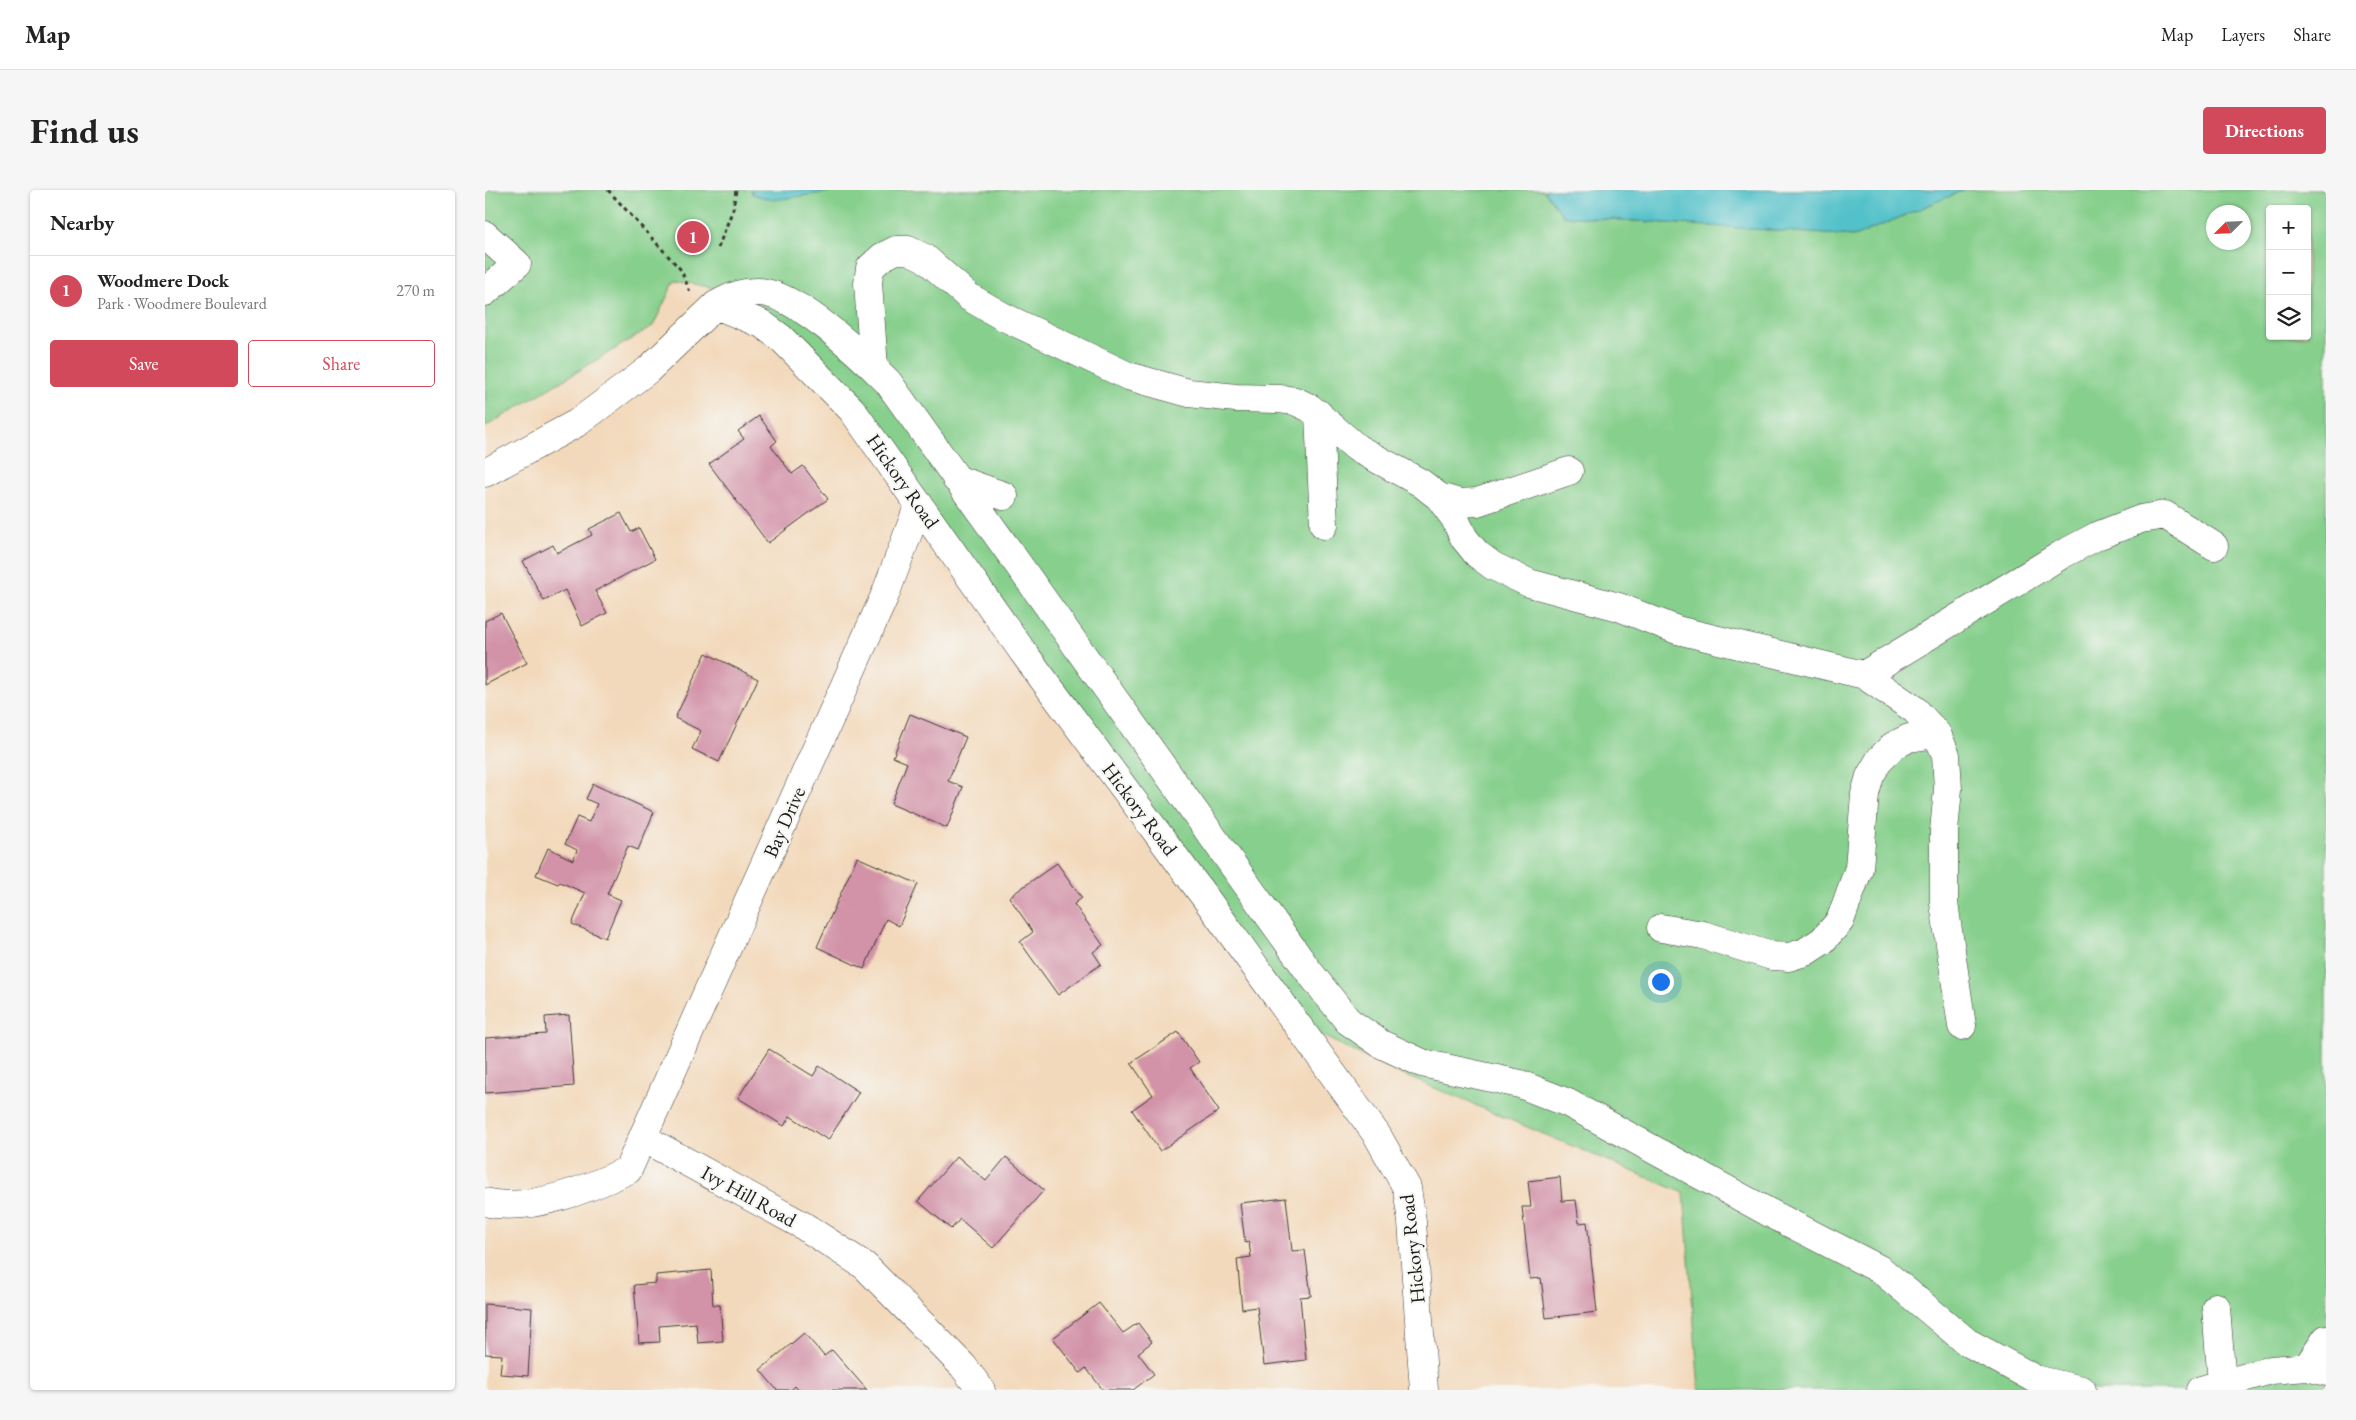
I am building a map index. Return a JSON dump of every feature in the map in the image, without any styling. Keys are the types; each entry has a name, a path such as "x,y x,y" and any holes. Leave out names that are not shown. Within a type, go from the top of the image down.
{"street":[{"path":"485,236 517,264 485,292"},
{"path":"874,368 867,283 871,268 882,257 896,250 908,250 925,258 969,297 1002,316 1056,344 1128,376 1189,393 1295,401 1319,414 1357,448 1421,483 1439,497 1477,554 1493,566 1529,583 1619,607 1677,630 1864,675 1915,710 1937,734 1946,754 1948,789 1944,831 1944,904 1962,1026"},
{"path":"485,473 577,423 648,370 708,312 735,296 756,292 781,298 823,324 854,348 888,382 1307,969 1348,1021 1381,1044 1422,1063 1520,1084 1568,1102 1768,1212 1881,1270 1967,1342 2035,1380 2082,1390"},
{"name":"Hickory Road","path":"708,312 762,324 781,338 852,410 1023,652 1207,900 1377,1135 1407,1188 1412,1222 1424,1390"},
{"path":"1319,414 1325,525"},
{"path":"1439,497 1459,503 1477,502 1569,471"},
{"path":"956,478 1004,496"},
{"name":"Bay Drive","path":"643,1138 885,595 919,504"},
{"path":"1864,675 2061,555 2097,536 2141,519 2165,515 2214,546"},
{"path":"1661,928 1703,935 1772,956 1789,957 1805,952 1822,941 1840,920 1859,868 1865,794 1871,776 1880,759 1893,746 1909,738 1937,734"},
{"path":"485,1202 534,1202 588,1189 628,1170 643,1138"},
{"name":"Ivy Hill Road","path":"643,1138 802,1225 865,1266 963,1366 981,1390"},
{"path":"2216,1307 2215,1388 2271,1370 2316,1369 2326,1339"}],"path":[{"path":"608,190 681,270 708,312"},
{"path":"718,248 733,209 736,190"}],"green space":[{"path":"485,190 752,190 752,194 773,199 844,190 1543,190 1563,216 1856,236 1964,190 2326,190 2326,1390 1699,1390 1684,1193 1394,1071 1296,1023 798,348 745,295 675,280 653,326 485,427"}],"water":[{"path":"752,190 844,190 773,200 752,194"},
{"path":"1544,190 1964,190 1856,236 1563,216"}],"building":[{"path":"759,416 777,441 771,446 792,474 803,466 828,499 768,543 709,464 744,439 738,431"},
{"path":"621,513 631,532 639,528 655,559 595,591 607,613 582,626 565,590 544,601 523,561 553,545 557,553 592,535 589,529"},
{"path":"501,613 527,663 485,685 485,621"},
{"path":"706,653 758,679 719,762 692,749 701,731 675,718"},
{"path":"910,714 966,737 948,781 963,787 947,828 891,804 907,763 893,757"},
{"path":"593,784 654,812 638,850 628,846 607,894 621,900 605,938 572,924 585,893 560,882 558,884 536,875 548,848 573,860 577,850 565,844 577,817 589,822 597,804 586,799"},
{"path":"857,857 918,884 899,926 886,919 864,969 817,947"},
{"path":"1057,863 1082,898 1074,904 1103,945 1093,952 1101,964 1058,995 1020,942 1033,932 1009,897"},
{"path":"569,1015 574,1086 485,1093 485,1038 546,1034 545,1017"},
{"path":"1178,1032 1199,1062 1190,1068 1219,1111 1160,1151 1132,1110 1153,1095 1131,1063"},
{"path":"769,1049 813,1076 819,1066 859,1092 828,1140 790,1116 784,1126 738,1098"},
{"path":"957,1156 986,1181 1006,1157 1044,1190 993,1248 960,1219 951,1229 918,1201"},
{"path":"1560,1177 1562,1201 1576,1200 1579,1223 1587,1222 1597,1312 1546,1318 1541,1278 1530,1279 1522,1207 1531,1207 1528,1181"},
{"path":"1286,1198 1292,1251 1305,1250 1311,1296 1300,1297 1306,1360 1264,1365 1257,1307 1242,1309 1237,1259 1251,1257 1249,1242 1245,1243 1240,1203"},
{"path":"711,1270 713,1305 720,1305 723,1341 698,1343 696,1323 659,1326 660,1342 639,1343 634,1285 656,1283 656,1275"},
{"path":"1099,1303 1123,1333 1138,1323 1152,1342 1138,1353 1154,1374 1133,1390 1103,1390 1086,1368 1080,1373 1053,1338"},
{"path":"485,1304 532,1308 528,1376 500,1374 502,1355 485,1354"},
{"path":"804,1333 824,1356 832,1350 867,1390 798,1390 795,1386 791,1390 777,1390 760,1370"}],"place":[{"name":"Woodmere Dock","path":"693,237"}]}
